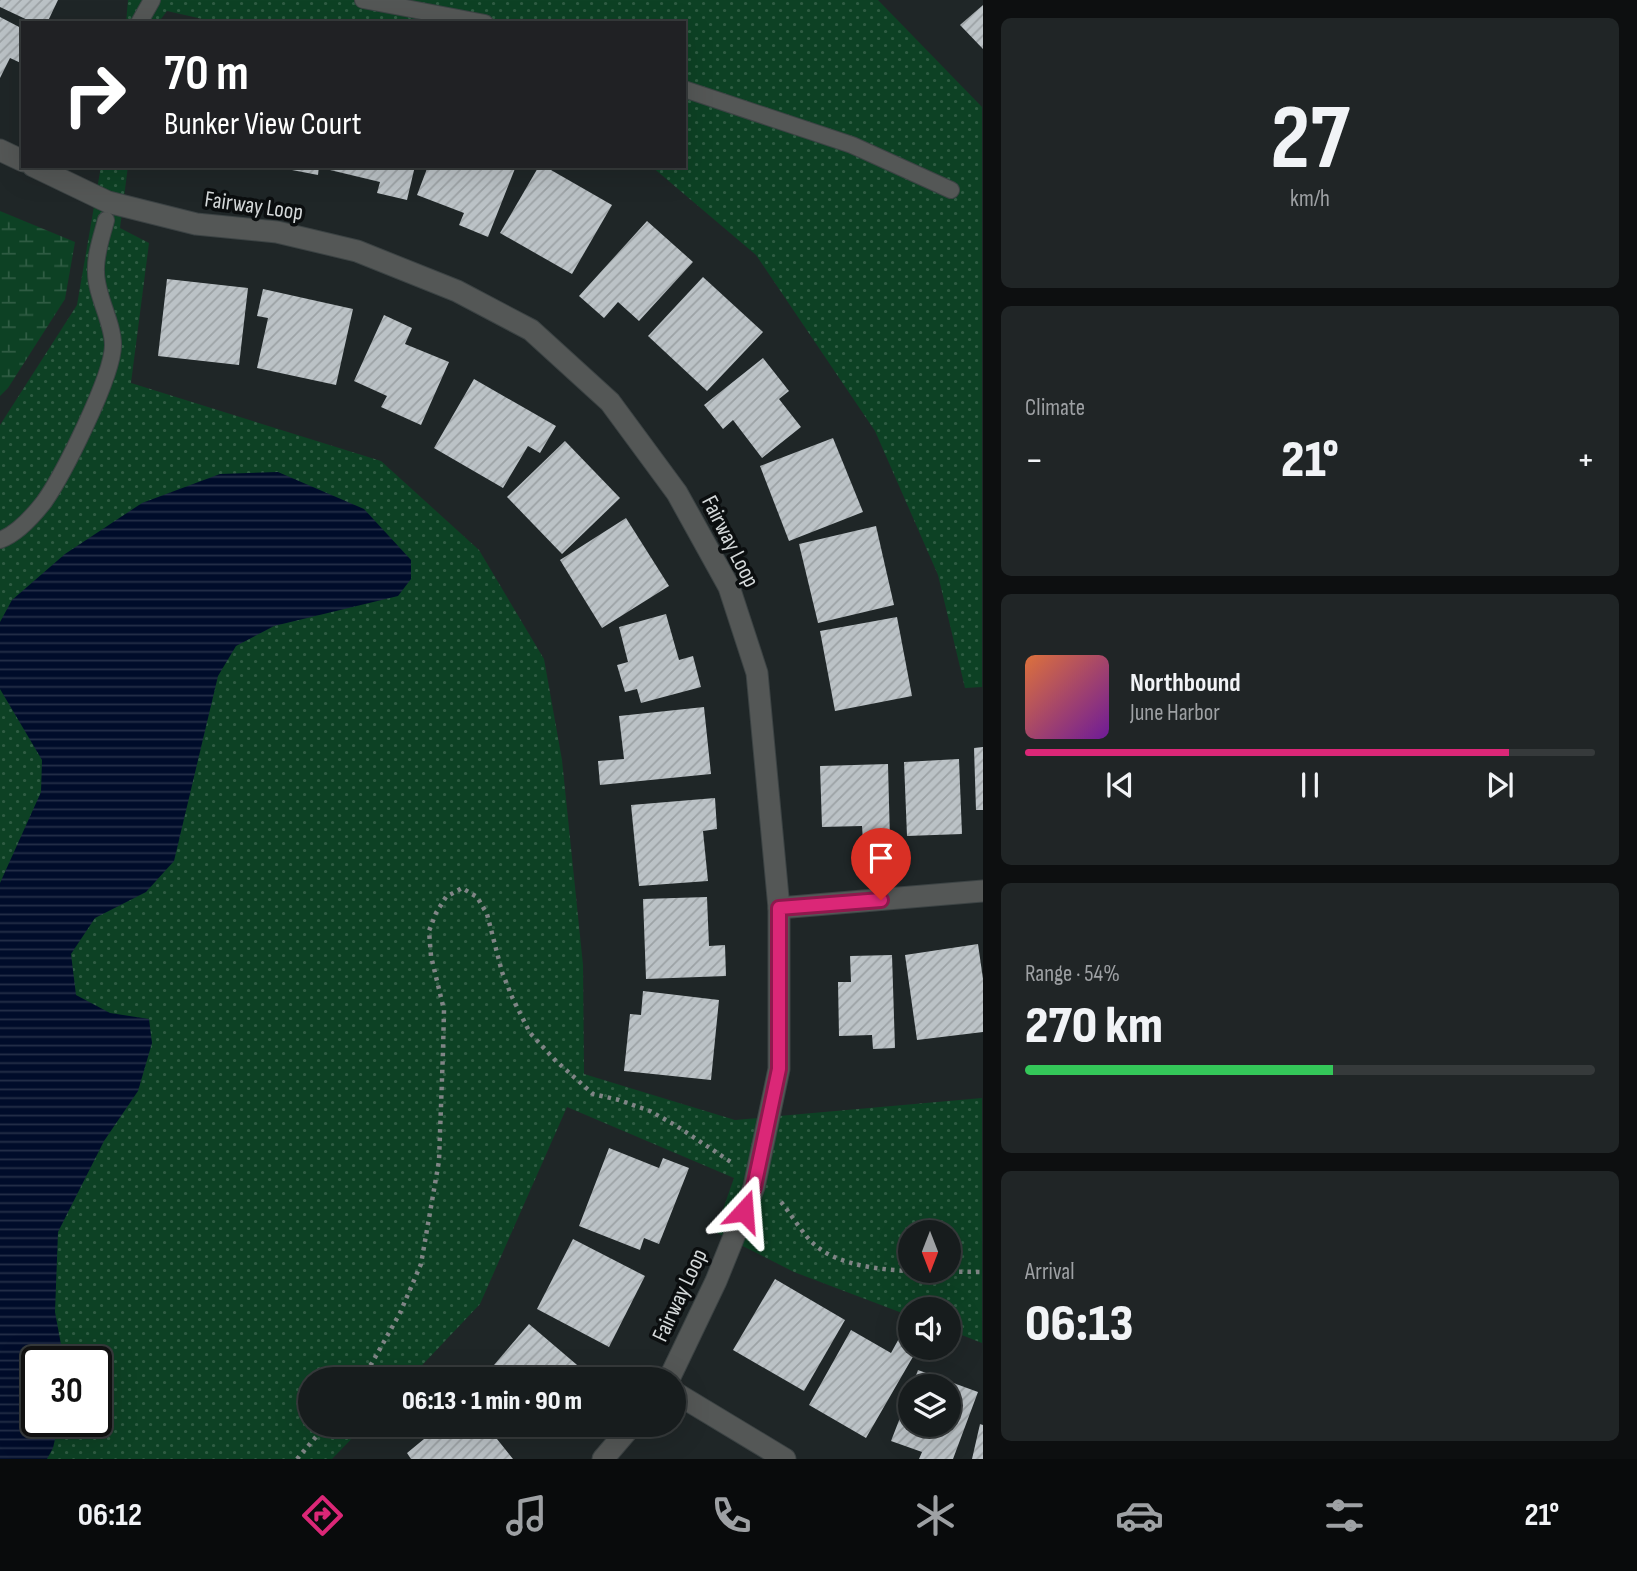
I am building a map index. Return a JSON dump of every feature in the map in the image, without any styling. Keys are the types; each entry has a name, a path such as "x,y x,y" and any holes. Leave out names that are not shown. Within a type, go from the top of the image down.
{"street":[{"path":"0,150 21,160"},
{"name":"Fairway Loop","path":"37,168 108,202 196,224 277,232 357,251 457,290 531,330 610,402 677,493 729,587 757,673 779,908 779,1069 754,1187 716,1281 675,1367"},
{"path":"779,908 982,891"},
{"path":"686,1399 785,1459"},
{"path":"603,1459 622,1437"}],"lane":[{"path":"140,21 152,0"},
{"path":"363,0 474,21"},
{"path":"686,90 852,145 951,190"},
{"path":"0,540 25,523 50,492 105,376 113,345 96,272 106,220"}],"path":[{"path":"369,1367 421,1264 432,1207 441,1129 444,1010 431,956 429,932 446,897 462,888 477,897 487,914 502,972 530,1033 572,1077 593,1094 650,1111 730,1162"},
{"path":"781,1202 814,1244 846,1263 934,1274 982,1272"},
{"path":"297,1459 316,1437"}],"green space":[{"path":"128,0 878,0 982,107 982,687 965,688 938,575 875,431 756,255 653,168 686,168 686,21 211,21 167,11 160,21 126,21"},
{"path":"101,168 128,168 120,228 149,243 131,383 381,461 479,550 544,659 562,760 583,965 584,1074 735,1120 982,1098 982,1343 961,1335 961,1297 898,1297 898,1311 794,1272 715,1232 734,1178 567,1107 480,1304 420,1367 298,1367 298,1437 353,1437 332,1459 0,1459 0,425 77,305"},
{"path":"0,211 75,242 65,299 8,388 0,396"}],"water":[{"path":"278,472 364,509 411,560 411,579 398,596 274,626 236,646 218,676 174,861 146,892 95,918 71,954 76,995 110,1013 149,1019 152,1043 138,1091 104,1141 58,1232 55,1312 61,1346 21,1346 21,1437 55,1437 53,1448 47,1459 0,1459 0,883 41,792 42,760 0,689 0,622 12,600 65,554 142,503 220,474"}],"building":[{"path":"0,0 58,0 48,21 30,21 0,7"},
{"path":"983,5 983,49 960,25"},
{"path":"0,17 21,28 21,63 10,58 0,78"},
{"path":"281,168 319,168 318,175"},
{"path":"415,168 407,200 377,193 380,182 330,170"},
{"path":"427,168 515,168 488,237 459,225 464,213 417,195"},
{"path":"538,168 547,168 612,205 572,274 500,233"},
{"path":"647,221 693,262 639,321 618,302 604,318 579,296"},
{"path":"703,277 763,332 707,391 648,336"},
{"path":"167,279 248,288 239,365 158,356"},
{"path":"263,289 353,309 336,385 257,368 268,318 257,316"},
{"path":"384,315 412,328 405,344 449,362 421,425 381,407 387,396 354,381"},
{"path":"763,358 789,391 779,399 801,427 762,458 733,420 723,429 704,405"},
{"path":"474,379 556,426 540,453 528,446 503,488 434,448"},
{"path":"833,438 863,512 789,541 760,466"},
{"path":"565,441 620,498 562,554 507,497"},
{"path":"626,518 669,586 602,628 560,560"},
{"path":"876,526 894,605 818,623 799,544"},
{"path":"666,614 679,660 693,656 701,687 641,703 637,689 625,692 617,665 628,662 619,627"},
{"path":"897,617 912,696 835,711 820,631"},
{"path":"704,707 711,774 600,785 598,761 624,759 619,716"},
{"path":"983,747 983,810 976,810 974,748"},
{"path":"959,759 962,834 907,836 904,762"},
{"path":"888,764 890,841 863,841 862,826 822,827 820,766"},
{"path":"715,798 717,829 703,831 708,881 639,886 631,805"},
{"path":"707,897 709,946 725,945 726,976 646,979 643,899"},
{"path":"978,944 983,979 983,1032 917,1040 905,955"},
{"path":"892,955 895,1048 873,1049 872,1035 839,1036 838,982 851,982 850,956"},
{"path":"643,991 719,1000 711,1080 624,1071 630,1014 641,1015"},
{"path":"609,1148 659,1168 663,1158 689,1168 659,1244 644,1238 640,1250 579,1226"},
{"path":"573,1239 645,1276 609,1347 537,1309"},
{"path":"775,1279 845,1320 804,1391 733,1350"},
{"path":"529,1324 579,1367 492,1367"},
{"path":"851,1330 891,1353 898,1340 898,1360 911,1360 903,1374 898,1374 898,1383 866,1438 809,1405"},
{"path":"961,1386 978,1392 953,1459 919,1459 922,1452 891,1441 898,1423 898,1437 961,1437"},
{"path":"980,1424 983,1425 983,1459 972,1459"},
{"path":"422,1437 495,1437 513,1459 411,1459 407,1453 424,1439"}],"route":[{"path":"744,1211 754,1187 779,1069 779,908 881,900"}]}
